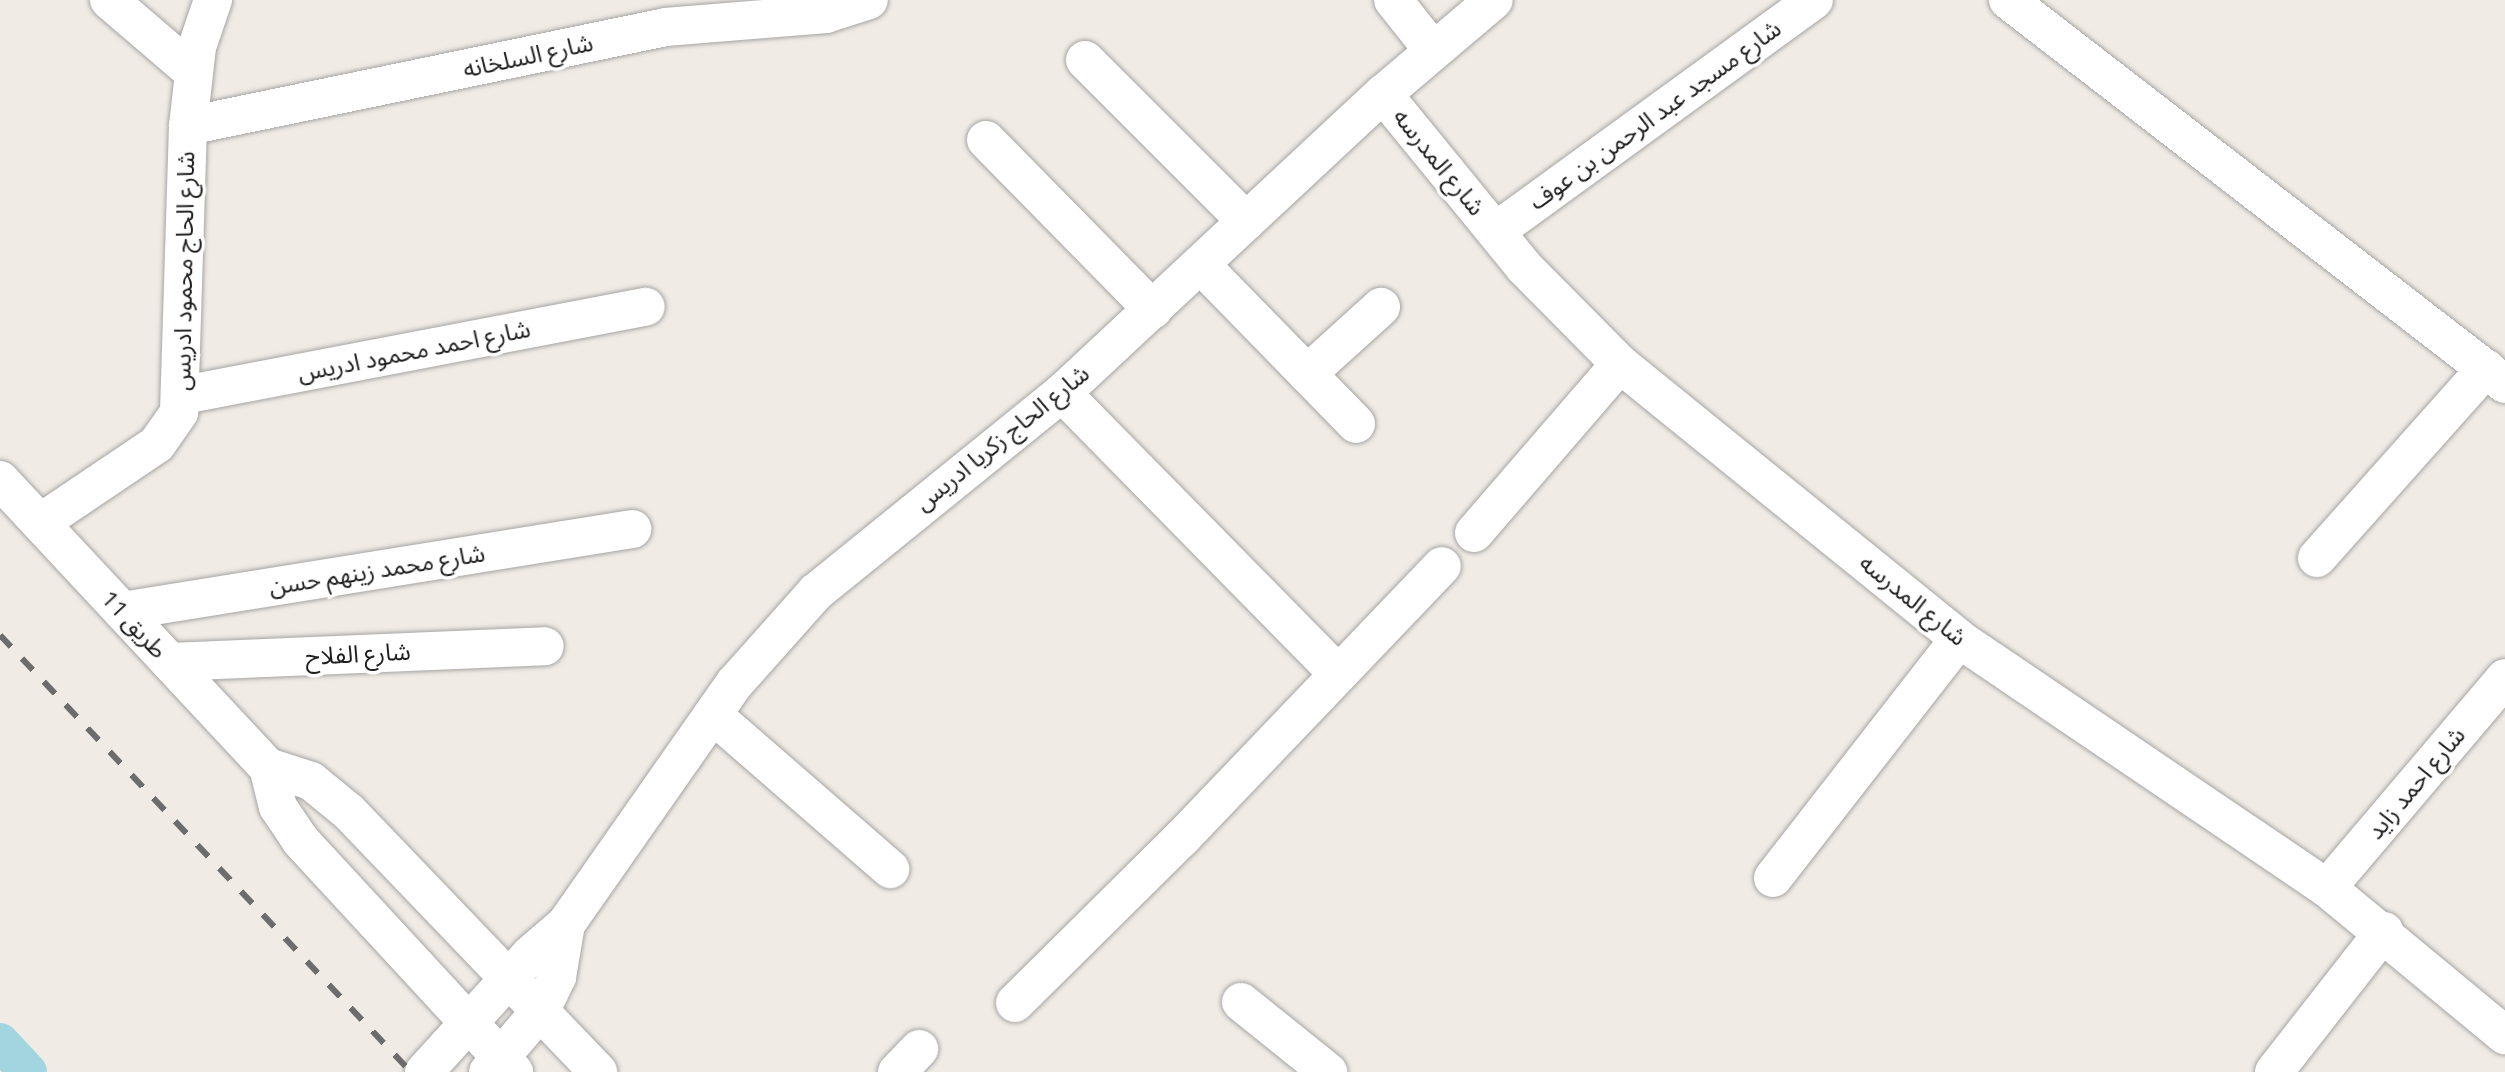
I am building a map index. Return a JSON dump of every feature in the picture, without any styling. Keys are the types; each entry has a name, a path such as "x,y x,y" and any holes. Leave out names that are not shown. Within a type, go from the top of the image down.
{"street":[{"path":"109,0 193,72"},
{"name":"شارع الحاج محمود ادريس","path":"40,523 157,444 179,412 183,395 188,126 193,72 213,0"},
{"name":"شارع السلخانه","path":"188,126 665,27 826,14 869,0"},
{"path":"1393,0 1432,49"},
{"name":"شارع الحاج زكريا ادريس","path":"424,1072 510,977 566,924 713,715 816,592 1062,393 1432,49 1494,0"},
{"name":"شارع مسجد عبد الرحمن بن عوف","path":"1496,231 1814,0"},
{"path":"2008,0 2495,376 2317,558"},
{"path":"1085,60 1246,221"},
{"name":"شارع المدرسه","path":"1383,94 1496,231 1620,364 1959,639 2327,888 2384,931 2505,1035"},
{"path":"986,140 1153,310"},
{"path":"1201,265 1356,424"},
{"name":"شارع احمد محمود ادريس","path":"183,395 646,307"},
{"path":"1307,374 1381,307"},
{"path":"1474,533 1620,364"},
{"path":"1062,393 1336,672"},
{"name":"طريق 11","path":"0,480 268,767 311,781 349,812 598,1072"},
{"name":"شارع محمد زينهم حسن","path":"122,611 632,529"},
{"path":"1015,1003 1182,838 1336,672 1442,566"},
{"path":"1773,878 1959,639"},
{"name":"شارع الفلاح","path":"170,662 545,646"},
{"name":"شارع احمد زايد","path":"2327,888 2505,678"},
{"path":"713,715 890,869"},
{"name":"طريق 11","path":"268,767 278,807 300,840 469,1025 501,1068"},
{"name":"شارع الحاج زكريا ادريس","path":"501,1068 541,1010 557,977 566,924"},
{"path":"2274,1072 2384,931"},
{"path":"1241,1002 1328,1072"}],"waterway":[{"path":"0,1042 28,1072"}],"railway":[{"path":"0,635 411,1072"}]}
